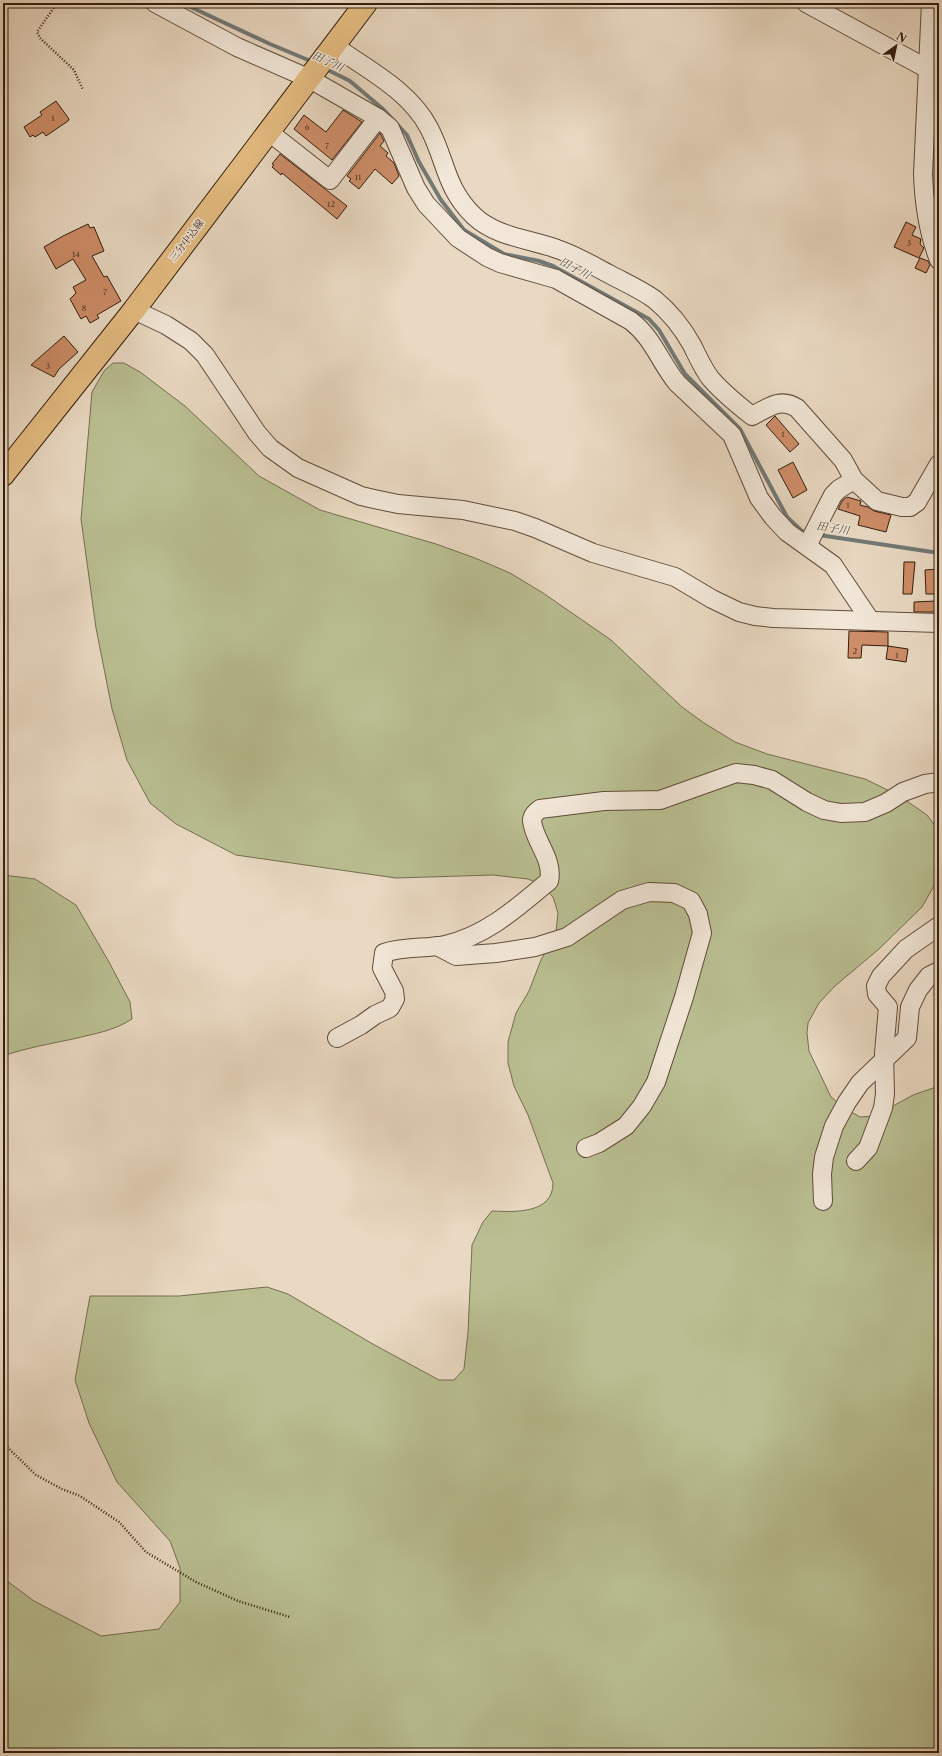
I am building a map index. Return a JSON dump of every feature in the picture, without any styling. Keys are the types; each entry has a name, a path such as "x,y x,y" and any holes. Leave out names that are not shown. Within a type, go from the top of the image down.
{"main road":[{"name":"三分中込線","path":"3,474 134,310 366,3"}],"street":[{"path":"155,3 237,47 321,64 391,85 421,114 437,144 454,192 463,205 476,217 501,232 542,244 574,256 653,299 669,311 679,324 712,380 741,407 752,416 776,404 784,402 790,403 797,408 843,460 854,480 877,501 902,507 910,506 917,502 939,464"},
{"path":"806,3 933,72"},
{"path":"931,3 933,72 924,174 924,201 928,225 939,260"},
{"path":"321,64 390,128 416,188 426,204 458,238 487,257 500,263 556,279 631,321 648,336 669,374 732,435 759,498 780,526 808,544 833,565 870,620"},
{"path":"269,132 330,180 378,118"},
{"path":"134,310 166,325 191,341 205,355 257,433 270,448 298,468 361,496 398,504 462,510 515,521 535,528 593,554 674,577 725,606 755,616 774,618 939,623"},
{"path":"808,544 816,525 833,495 839,489 854,480"},
{"path":"337,1038 390,1008 395,999 394,990 382,968 384,953 398,948 436,946 474,936 516,909 549,880 550,874 546,859 532,821 535,813 540,809 604,801 660,800 736,773 754,775 772,780 807,802 824,810 841,813 865,812 886,803 903,792 934,786"},
{"path":"436,946 456,956 496,953 535,947 567,937 622,900 649,892 674,893 691,901 698,914 702,933 684,997 656,1082 642,1106 626,1126 599,1143 586,1148"},
{"path":"856,1161 868,1148 883,1108 885,1094 884,1060 888,1007 877,994 876,986 881,976 906,949 939,926"},
{"path":"822,1201 822,1174 824,1157 834,1126 847,1102 860,1083 907,1038 910,1007 918,990 929,976 939,971"}],"path":[{"path":"57,3 37,32 40,38 74,70 83,90"},
{"path":"3,1443 36,1475 62,1489 80,1496 118,1522 146,1552 196,1582 238,1601 290,1617"}],"green space":[{"path":"113,363 124,363 140,372 185,406 259,476 320,510 436,544 510,573 543,593 611,640 682,707 704,723 735,742 767,754 865,779 898,795 927,815 939,831 939,877 922,907 879,949 835,986 819,1003 808,1023 807,1033 809,1051 831,1097 846,1109 860,1117 875,1116 913,1095 939,1086 939,1753 3,1753 3,1578 34,1601 101,1636 159,1629 180,1602 180,1568 170,1541 117,1482 89,1423 75,1380 90,1296 179,1296 267,1287 288,1294 371,1343 439,1380 454,1380 464,1369 468,1332 472,1245 483,1222 492,1211 521,1211 540,1206 547,1201 551,1193 553,1183 528,1115 514,1086 508,1063 508,1042 516,1013 529,991 541,960 556,932 558,913 553,897 540,884 528,879 493,875 396,878 236,855 176,824 150,803 127,760 112,709 96,628 81,519 92,392 104,371"},
{"path":"3,875 35,879 76,905 130,1002 132,1019 103,1032 29,1048 3,1056"}],"building":[{"path":"56,101 69,119 68,121 46,136 43,132 35,137 33,135 30,137 24,127 42,115 40,112"},
{"path":"343,110 362,122 332,160 294,129 304,115 326,132"},
{"path":"380,133 384,141 380,146 388,153 386,156 394,163 399,176 392,184 375,169 359,189 349,181 351,179 347,176"},
{"path":"280,154 347,206 337,219 282,173 281,175 272,167 274,165 272,164"},
{"path":"906,222 916,227 912,235 921,239 920,244 924,248 919,258 894,247"},
{"path":"88,224 90,228 94,227 104,251 92,256 104,277 107,276 121,301 97,315 99,318 90,323 86,316 81,319 70,299 76,293 73,287 86,280 73,259 56,269 44,247"},
{"path":"920,258 928,261 930,265 926,273 915,268"},
{"path":"64,336 78,352 59,369 54,377 31,365"},
{"path":"775,416 799,444 790,452 766,425"},
{"path":"793,462 807,490 793,498 778,470"},
{"path":"847,497 861,501 860,505 868,507 874,511 891,515 886,532 858,525 860,516 838,509 842,501"},
{"path":"904,562 915,562 912,594 903,594"},
{"path":"939,569 939,594 926,594 925,570"},
{"path":"936,601 936,612 914,612 914,602"},
{"path":"849,631 888,632 888,646 862,645 861,658 848,658"},
{"path":"888,646 908,649 906,662 886,659"}],"waterway":[{"name":"田子川","path":"182,3 270,44 313,62"},
{"name":"田子川","path":"324,68 350,81 384,110 407,135 419,162 441,200 464,230 504,254 539,261 553,266 649,319 659,330 685,374 740,429 787,517 804,533 808,533"},
{"name":"田子川","path":"819,535 939,553"}]}
